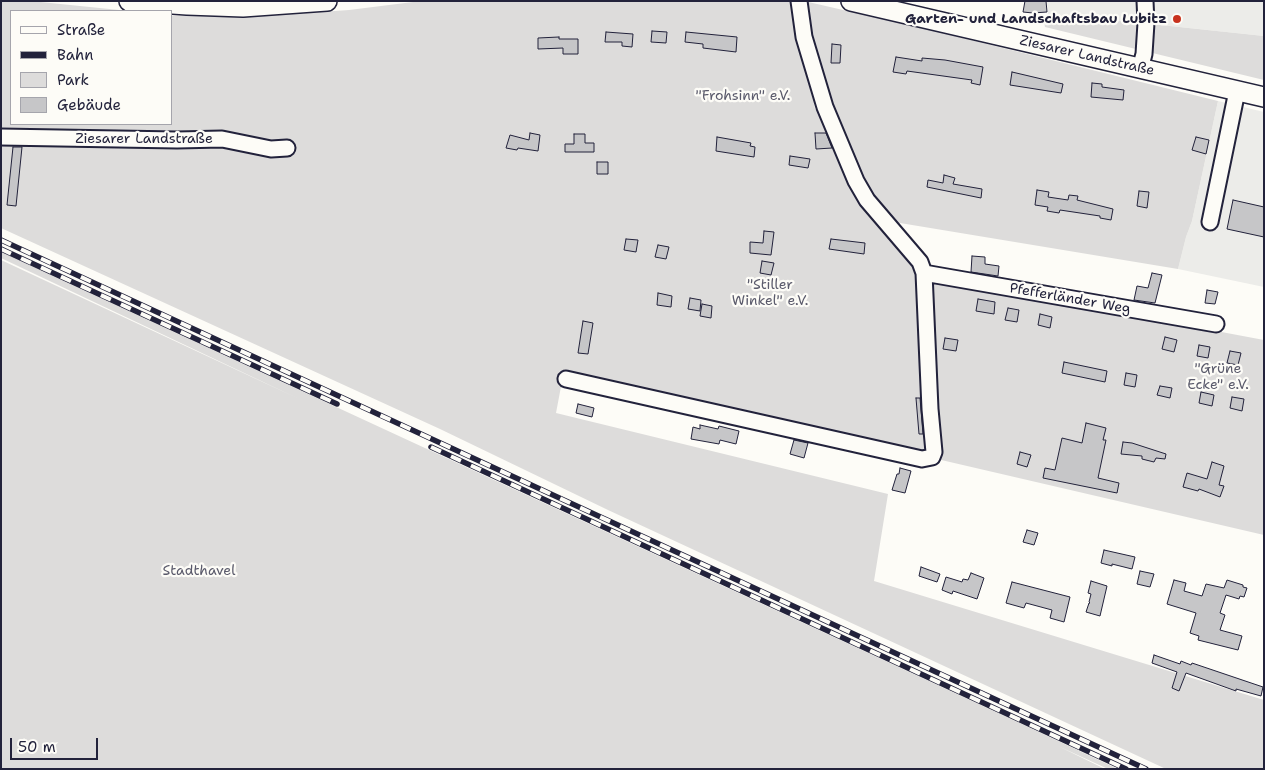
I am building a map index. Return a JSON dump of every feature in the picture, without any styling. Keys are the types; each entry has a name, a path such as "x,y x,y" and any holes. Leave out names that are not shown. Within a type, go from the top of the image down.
{"main road":[{"path":"129,1 244,7 327,1"},
{"name":"Ziesarer Landstraße","path":"851,1 1264,97"}],"street":[{"path":"566,379 922,458 932,457 934,452 930,409 924,273 920,262 867,200 856,181 824,107 804,37 798,1"},
{"path":"1140,69 1144,54 1145,1"},
{"path":"1210,222 1237,91"},
{"name":"Ziesarer Landstraße","path":"1,138 222,139 271,149 286,148"},
{"name":"Pfefferländer Weg","path":"924,273 1216,324"}],"shaded area":[{"name":"Garten- und Landschaftsbau Lubitz","path":"1047,1 1264,1 1264,36 1132,22 1048,16"},
{"path":"1218,101 1264,112 1264,287 1178,269 1192,221"}],"green space":[{"path":"1,1 31,1 119,10 10,10 10,125 172,125 172,16 292,14 349,10 421,1 792,1 820,102 814,104 815,109 822,110 858,196 857,200 864,210 868,209 918,267 928,447 919,454 563,376 556,413 888,494 874,581 1264,700 1264,769 1166,769 608,510 440,429 1,228"},
{"path":"804,1 1218,101 1192,221 1178,269 894,222 860,180 830,112 832,105 825,95 809,34"},
{"path":"1043,15 1264,36 1264,80 1045,27"},
{"name":"Stadthavel","path":"1,252 1118,769 1108,769 1058,746 1105,769 1,769 1,260 297,398 1,258"},
{"name":"\"Grüne Ecke\" e.V.","path":"929,277 1264,340 1264,535 937,459"}],"building":[{"path":"1025,1 1046,1 1047,12 1023,12"},
{"path":"652,31 667,32 666,43 651,42"},
{"path":"606,32 633,34 632,47 622,46 622,42 605,42"},
{"path":"686,32 737,37 736,52 703,48 703,44 685,42"},
{"path":"559,37 559,39 578,39 578,54 563,54 563,48 538,49 538,38"},
{"path":"832,44 841,45 840,63 831,63"},
{"path":"896,57 922,61 922,58 945,60 983,67 980,85 971,83 972,80 907,71 906,74 893,72"},
{"path":"1012,72 1063,84 1061,93 1010,85"},
{"path":"1092,83 1102,84 1102,87 1124,90 1123,100 1091,97"},
{"path":"530,133 540,135 538,151 506,148 510,135 529,140"},
{"path":"815,133 826,133 832,148 816,149"},
{"path":"574,134 585,134 585,143 594,143 594,152 565,152 565,144 574,144"},
{"path":"717,137 751,143 750,146 755,147 754,157 716,151"},
{"path":"1196,137 1209,140 1206,154 1192,150"},
{"path":"13,147 22,147 16,206 7,205"},
{"path":"790,156 810,159 808,168 789,165"},
{"path":"597,162 608,162 608,174 597,174"},
{"path":"944,175 955,178 953,184 982,189 981,198 927,187 928,180 943,183"},
{"path":"1037,190 1049,192 1048,197 1068,200 1069,195 1078,196 1077,200 1113,209 1111,220 1100,218 1100,216 1060,210 1059,213 1047,211 1048,207 1035,205"},
{"path":"1139,191 1149,192 1147,208 1137,206"},
{"path":"1233,200 1264,207 1264,237 1227,229"},
{"path":"764,231 774,232 771,255 750,253 750,242 763,243"},
{"path":"626,239 638,240 636,252 624,250"},
{"path":"831,239 865,243 864,254 829,249"},
{"path":"658,245 669,247 666,259 655,257"},
{"path":"972,256 985,257 985,264 999,266 998,276 971,272"},
{"path":"762,261 774,263 771,275 760,273"},
{"path":"1152,273 1162,275 1155,303 1134,300 1137,286 1148,288"},
{"path":"1207,290 1218,292 1215,304 1205,303"},
{"path":"658,293 672,296 671,307 657,305"},
{"path":"690,298 701,300 700,311 688,309"},
{"path":"978,299 995,302 994,314 976,311"},
{"path":"702,304 712,306 711,318 700,316"},
{"path":"1008,308 1019,310 1017,322 1005,320"},
{"path":"1040,314 1052,317 1050,328 1038,325"},
{"path":"583,321 593,323 588,354 578,353"},
{"path":"1165,337 1177,340 1174,352 1162,349"},
{"path":"945,338 958,340 956,351 943,349"},
{"path":"1199,345 1210,347 1208,358 1197,356"},
{"path":"1230,351 1241,353 1238,365 1227,363"},
{"path":"1064,362 1107,371 1105,382 1062,373"},
{"path":"1126,373 1137,375 1135,387 1124,385"},
{"path":"1160,386 1172,388 1170,398 1157,395"},
{"path":"1201,392 1214,395 1212,406 1199,403"},
{"path":"1232,397 1244,399 1242,411 1230,408"},
{"path":"916,398 920,398 923,434 919,434"},
{"path":"578,404 594,408 592,417 576,413"},
{"path":"1086,423 1106,428 1103,440 1106,440 1098,478 1119,483 1117,493 1043,478 1045,468 1055,470 1062,438 1082,443"},
{"path":"700,425 718,429 719,426 739,431 736,444 720,440 719,444 691,439 693,427 700,429"},
{"path":"794,440 808,443 804,458 790,454"},
{"path":"1123,442 1166,454 1165,459 1156,458 1154,462 1142,459 1142,456 1121,454"},
{"path":"1020,452 1031,455 1027,467 1017,464"},
{"path":"1212,462 1224,466 1219,485 1224,486 1220,497 1199,489 1198,491 1183,487 1187,473 1207,479"},
{"path":"900,468 911,471 905,493 892,490"},
{"path":"1027,530 1038,533 1034,545 1023,542"},
{"path":"1104,550 1135,557 1132,569 1101,563"},
{"path":"921,567 940,574 937,582 919,576"},
{"path":"1140,571 1154,574 1150,587 1137,584"},
{"path":"971,573 984,578 977,599 953,591 952,594 942,590 946,577 962,582 963,579 968,580"},
{"path":"1174,580 1186,583 1184,591 1202,596 1206,584 1224,588 1227,580 1247,588 1244,597 1240,596 1239,599 1226,595 1220,613 1225,615 1220,630 1242,636 1238,650 1198,640 1199,636 1190,633 1196,613 1167,604"},
{"path":"1091,581 1107,586 1100,616 1086,612 1090,603 1091,594 1088,593"},
{"path":"1012,582 1070,597 1064,622 1050,618 1052,610 1026,603 1024,608 1006,603"},
{"path":"1154,655 1180,664 1181,661 1191,665 1192,663 1263,687 1261,696 1236,689 1236,691 1186,673 1179,691 1172,688 1177,672 1152,663"}],"railway":[{"path":"1,240 1146,769"},
{"path":"1,249 337,404"},
{"path":"431,447 1126,769"}],"place":[{"name":"Garten- und Landschaftsbau Lubitz","path":"1177,19"}],"park label":[{"name":"\"Frohsinn\" e.V.","path":"743,96"},
{"name":"\"Stiller Winkel\" e.V.","path":"770,294"}]}
